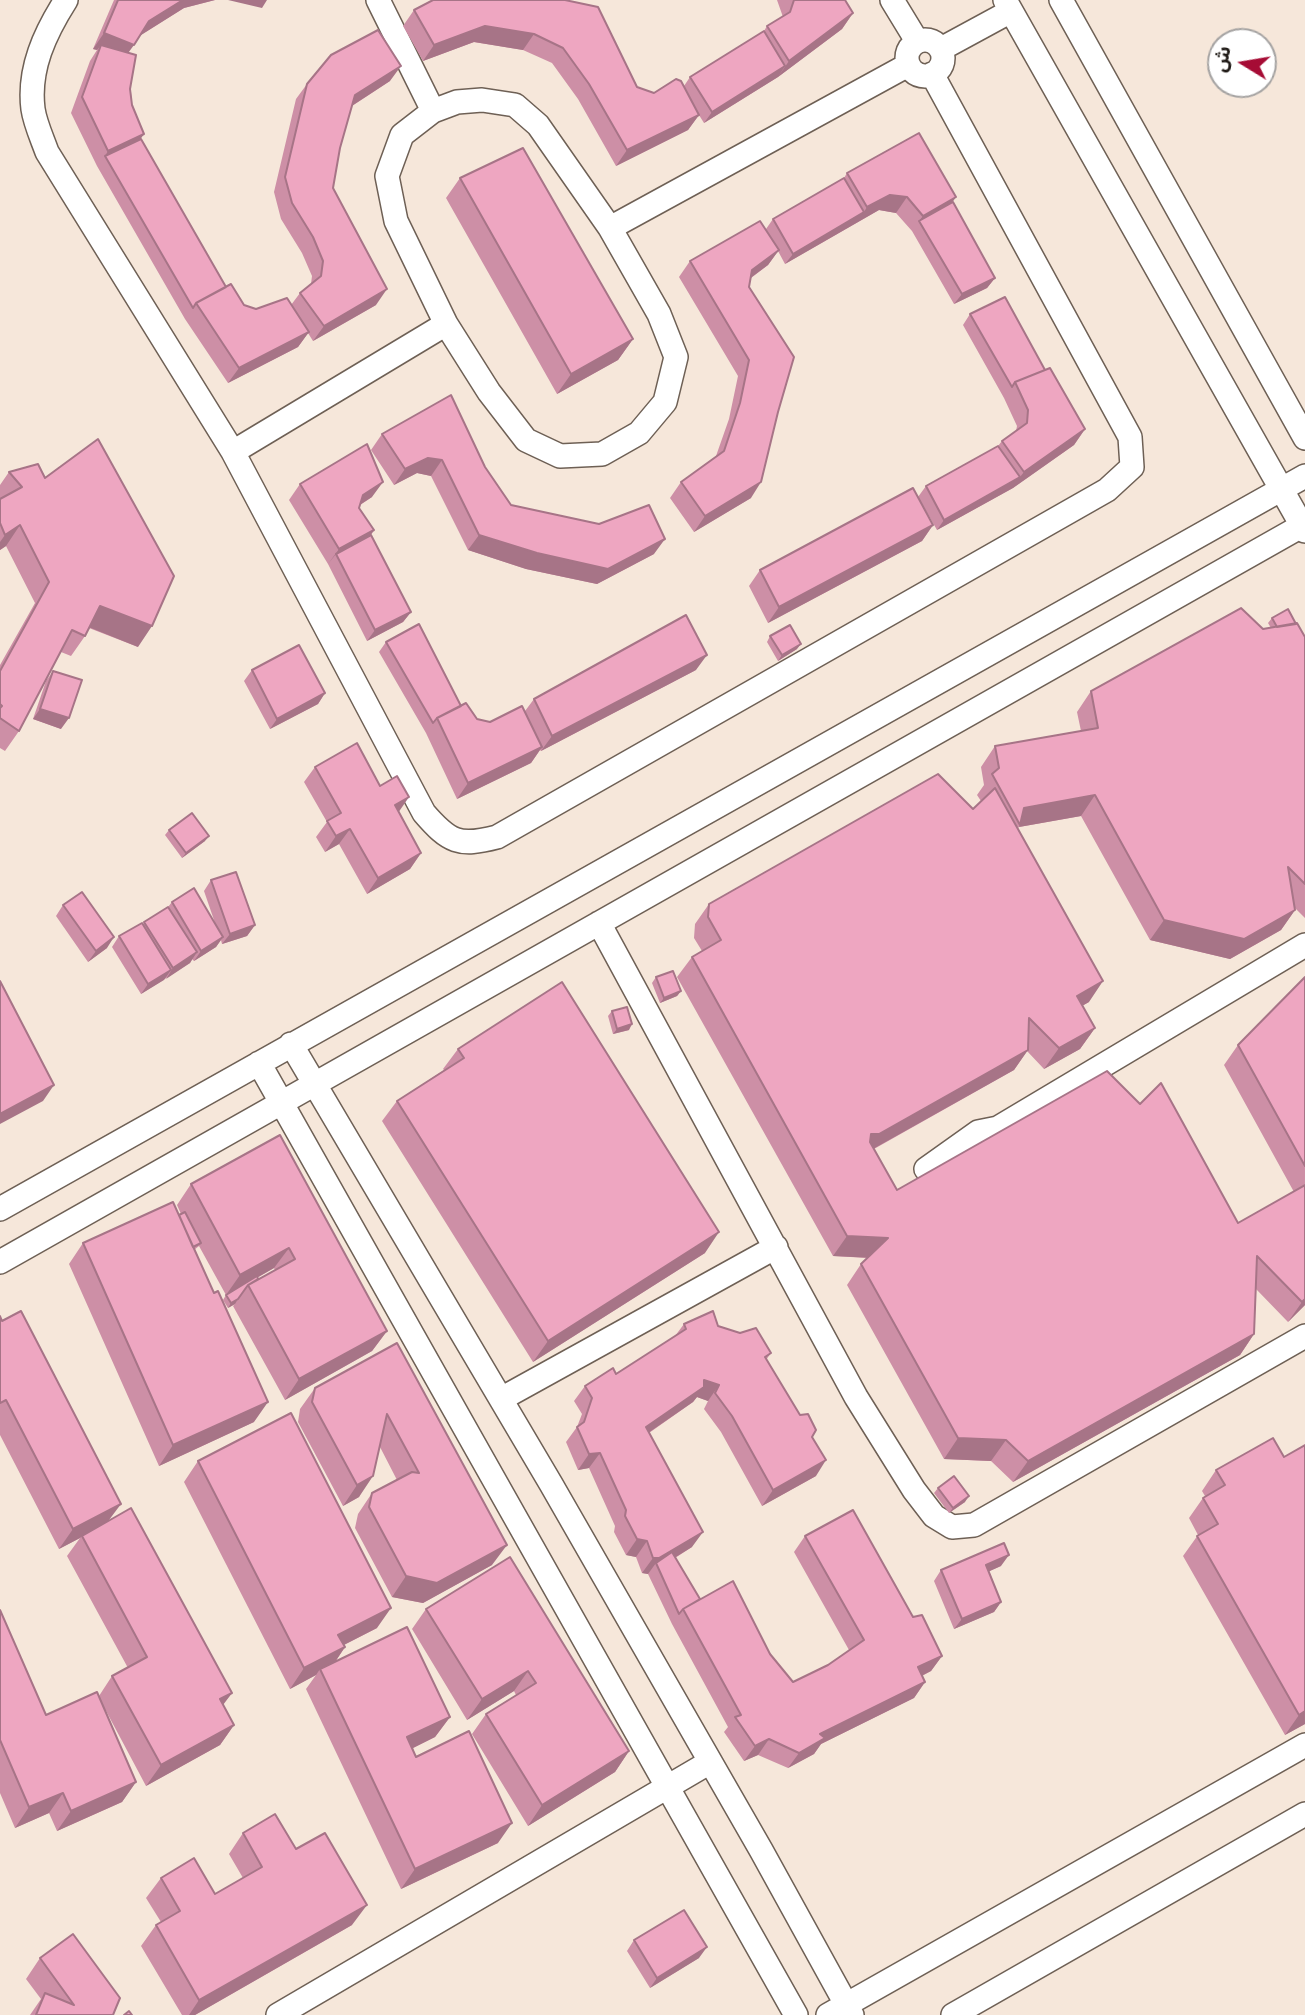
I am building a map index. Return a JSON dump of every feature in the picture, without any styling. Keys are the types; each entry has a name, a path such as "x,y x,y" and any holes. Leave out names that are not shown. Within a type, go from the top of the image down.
{"street":[{"path":"66,0 48,28 34,71 33,110 47,152 233,452 424,813 439,831 456,842 475,843 497,837 1107,489 1132,467 1130,437 932,74"},
{"path":"378,0 433,111"},
{"path":"892,0 917,41"},
{"path":"1061,0 1305,438"},
{"path":"0,1262 1304,527 1008,6 941,49"},
{"path":"928,40 941,49 942,61 932,74 916,73 908,65 909,49 917,41 928,40"},
{"path":"610,228 908,65"},
{"path":"482,100 515,105 538,125 610,228 659,314 676,357 665,402 639,433 602,454 560,456 526,440 489,392 446,324 396,221 387,176 402,135 433,111 457,102 482,100"},
{"path":"233,452 446,324"},
{"path":"0,1209 1305,476"},
{"path":"599,923 856,1397 914,1490 934,1516 952,1527 974,1525 1305,1336"},
{"path":"926,1169 978,1132 998,1128 1305,946"},
{"path":"291,1044 501,1399 761,1850 842,2012 1305,1745"},
{"path":"259,1063 796,2015"},
{"path":"501,1399 776,1247"},
{"path":"278,2015 709,1762"},
{"path":"953,2015 1305,1814"}],"building":[{"path":"118,0 183,0 149,21 134,45 104,33"},
{"path":"433,0 565,0 598,7 637,87 654,93 676,79 681,81 699,115 627,150 589,84 563,48 534,34 485,26 434,45 414,10"},
{"path":"794,0 845,0 853,13 789,61 767,26 790,12"},
{"path":"378,30 401,66 355,95 340,148 333,188 387,289 324,326 300,293 321,276 323,261 313,237 292,203 285,177 307,84 331,55"},
{"path":"764,31 785,66 712,112 690,77"},
{"path":"101,45 136,55 130,89 132,105 144,134 108,151 82,97"},
{"path":"919,133 956,197 923,216 907,197 890,195 867,207 847,173"},
{"path":"141,139 226,287 196,303 193,308 105,156"},
{"path":"523,148 633,339 571,374 460,178"},
{"path":"844,178 864,212 793,254 773,219"},
{"path":"953,202 995,278 962,294 919,221"},
{"path":"760,221 779,250 752,270 749,287 794,357 761,482 705,516 681,482 724,451 740,403 749,360 690,261"},
{"path":"231,284 244,305 256,309 287,298 309,332 239,368 196,303"},
{"path":"1005,297 1045,370 1015,382 1012,387 970,314"},
{"path":"1050,368 1085,429 1024,472 1002,441 1027,423 1028,410 1015,382"},
{"path":"451,395 485,467 511,505 599,524 649,505 665,539 608,569 537,553 479,535 442,460 428,458 405,469 382,434"},
{"path":"98,439 174,576 152,626 100,606 85,636 72,630 19,731 0,718 0,671 49,582 20,525 5,535 0,523 0,499 22,487 9,472 38,464 45,478"},
{"path":"367,444 383,482 363,495 359,508 374,530 339,549 300,484"},
{"path":"998,446 1020,477 944,520 926,486"},
{"path":"913,488 933,525 779,607 760,570"},
{"path":"371,535 411,612 375,630 336,554"},
{"path":"1241,608 1263,629 1297,623 1305,637 1305,884 1288,867 1295,910 1244,939 1164,920 1095,795 1024,808 1020,825 992,774 999,768 995,746 1098,728 1091,691"},
{"path":"1288,609 1296,624 1277,627 1272,618"},
{"path":"686,615 707,655 552,736 534,699"},
{"path":"419,624 461,706 437,718 433,723 386,642"},
{"path":"790,625 801,644 782,655 770,636"},
{"path":"299,645 325,693 277,719 252,670"},
{"path":"53,671 82,680 69,718 40,709"},
{"path":"466,703 477,719 490,722 522,706 542,747 468,783 437,718"},
{"path":"357,743 380,786 397,776 409,797 395,805 421,853 378,878 350,829 336,836 327,821 341,813 315,767"},
{"path":"938,774 973,809 995,788 1103,981 1077,996 1095,1028 1059,1048 1029,1018 1028,1050 879,1134 871,1134 870,1142 897,1190 1107,1071 1140,1104 1161,1083 1238,1223 1305,1185 1305,1299 1302,1302 1257,1256 1254,1334 1028,1461 1006,1440 958,1438 861,1264 888,1238 847,1236 692,957 721,940 708,917 709,904"},
{"path":"192,813 209,836 186,853 169,830"},
{"path":"236,872 255,925 230,934 211,880"},
{"path":"194,888 223,937 201,951 172,902"},
{"path":"82,892 114,937 96,951 63,905"},
{"path":"168,907 197,952 173,968 144,922"},
{"path":"142,923 171,970 148,984 119,936"},
{"path":"673,971 681,991 664,998 656,977"},
{"path":"1305,977 1305,1166 1238,1045"},
{"path":"0,981 54,1085 0,1114"},
{"path":"562,982 719,1232 548,1341 397,1101 464,1058 458,1049"},
{"path":"627,1007 632,1024 617,1029 612,1011"},
{"path":"280,1135 387,1331 299,1379 248,1285 295,1259 289,1248 240,1275 191,1184"},
{"path":"173,1202 214,1293 218,1291 268,1402 173,1445 83,1243"},
{"path":"185,1212 201,1243 193,1247 179,1215"},
{"path":"257,1276 258,1279 248,1285 238,1299 231,1303 226,1295"},
{"path":"21,1311 121,1504 73,1529 6,1400 0,1403 0,1316 2,1321"},
{"path":"713,1311 718,1326 740,1333 756,1328 771,1353 765,1357 800,1415 808,1414 816,1430 812,1437 826,1460 773,1490 732,1416 715,1393 719,1385 704,1380 704,1387 646,1427 703,1532 659,1558 653,1558 647,1541 637,1539 625,1516 626,1510 600,1453 589,1454 577,1427 584,1422 592,1398 585,1386 613,1368 616,1374 686,1329 684,1324"},
{"path":"397,1343 507,1545 437,1583 406,1576 369,1507 372,1493 412,1472 419,1473 387,1414 373,1476 357,1485 312,1402 315,1388"},
{"path":"291,1413 391,1608 338,1635 345,1647 304,1668 198,1461"},
{"path":"1273,1438 1284,1457 1305,1445 1305,1711 1299,1715 1197,1536 1218,1524 1203,1498 1225,1485 1216,1470"},
{"path":"954,1476 969,1496 953,1508 938,1488"},
{"path":"131,1508 232,1693 220,1699 234,1725 161,1765 112,1676 147,1657 82,1536"},
{"path":"853,1510 913,1617 922,1615 942,1656 918,1667 925,1682 820,1734 825,1738 799,1753 769,1739 755,1746 735,1717 741,1715 683,1609 733,1581 770,1654 793,1682 828,1665 864,1640 805,1536"},
{"path":"1004,1543 1009,1555 986,1565 1001,1602 962,1619 941,1570"},
{"path":"672,1552 700,1599 679,1614 656,1563"},
{"path":"510,1557 629,1751 542,1805 486,1714 536,1683 528,1671 482,1699 426,1609"},
{"path":"0,1610 46,1715 97,1692 136,1782 71,1811 63,1793 29,1807 0,1740"},
{"path":"407,1627 450,1717 407,1737 416,1757 469,1731 512,1823 415,1869 320,1669"},
{"path":"275,1814 296,1849 325,1833 367,1905 199,2000 156,1925 180,1911 161,1878 194,1858 215,1894 262,1867 243,1833"},
{"path":"684,1910 707,1947 657,1978 634,1940"},
{"path":"73,1934 120,1998 113,2015 36,2015 45,1993 74,2005 40,1958"}]}
